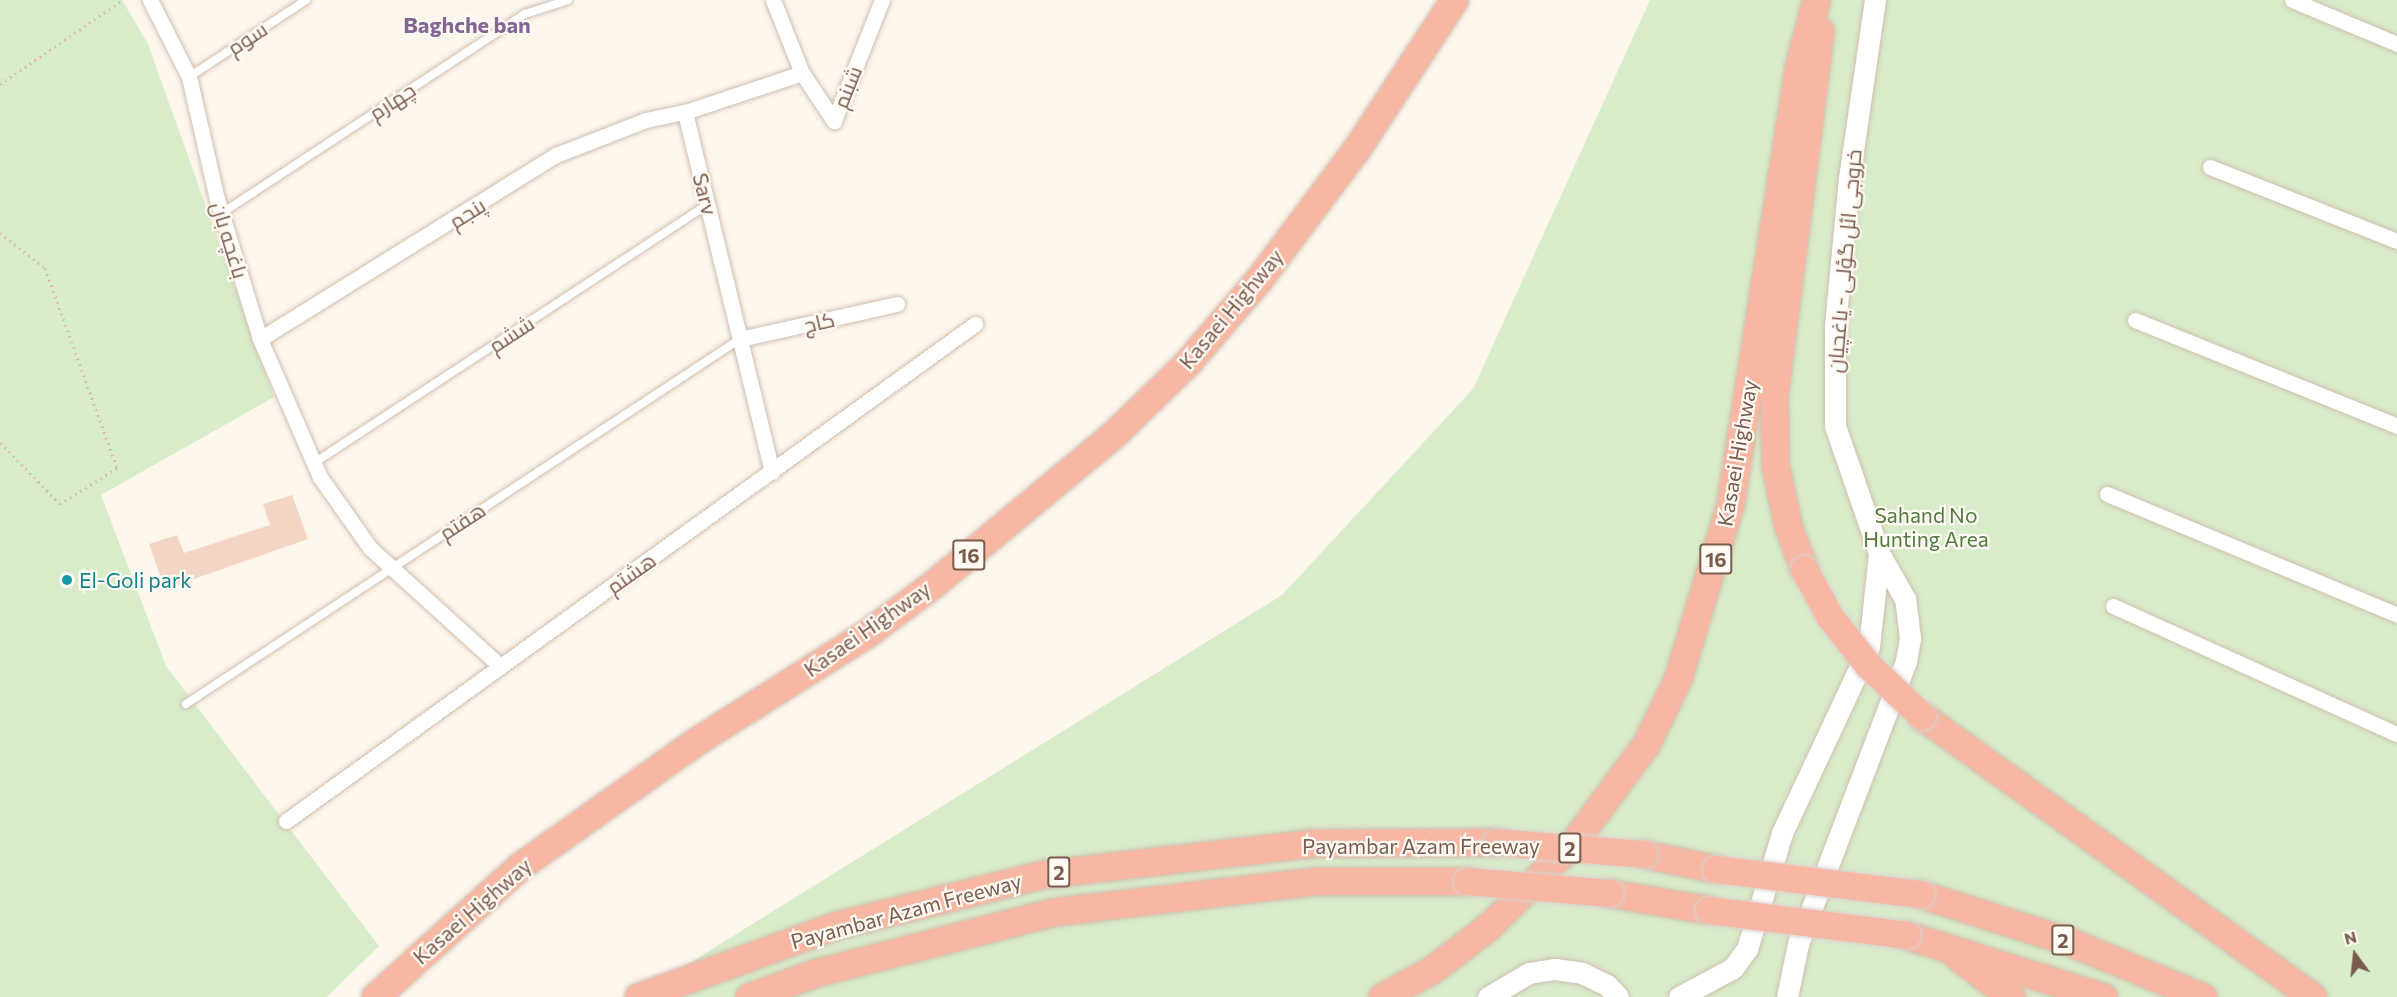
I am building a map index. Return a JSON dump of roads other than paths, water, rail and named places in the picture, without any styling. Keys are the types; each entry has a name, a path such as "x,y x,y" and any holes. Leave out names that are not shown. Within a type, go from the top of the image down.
{"highway":[{"name":"Kasaei Highway","path":"375,997 520,866 695,742 866,634 1114,434 1186,363 1259,279 1357,148 1454,0"},
{"name":"Kasaei Highway","path":"1382,997 1433,969 1489,926 1566,851 1646,744 1678,678 1730,505 1799,65 1816,0"},
{"path":"1822,0 1817,76 1774,395 1775,465 1788,526 1804,569 1830,617 1868,665 1922,716 2313,997"},
{"name":"Payambar Azam Freeway","path":"638,997 837,926 1045,874 1313,843 1497,842 1644,854 1716,869 1920,894 2070,942 2203,997"},
{"name":"Payambar Azam Freeway","path":"749,997 815,973 1052,912 1316,881 1467,881 1609,893 1709,910 1906,935 2103,997"},
{"path":"1942,945 2011,997"}],"main road":[{"name":"خروجی ائل گؤلی - یاغچیان","path":"1875,0 1849,178 1833,374 1835,426 1879,553"},
{"path":"1679,997 1733,968 1747,949 1782,833 1869,647 1879,553"},
{"path":"1787,997 1798,944 1906,661 1910,638 1905,599 1879,553"},
{"path":"1488,997 1529,974 1555,969 1582,973 1607,985 1618,997"}],"street":[{"name":"باغچه بان","path":"150,0 189,77 222,213 260,339 317,470 370,548 500,666"},
{"path":"686,112 802,73 773,0"},
{"name":"شبنم","path":"802,73 834,121 882,0"},
{"path":"2292,0 2397,44"},
{"name":"Sarv","path":"686,112 772,472"},
{"name":"پنجم","path":"260,339 556,155 646,120 686,112"},
{"path":"2210,167 2397,241"},
{"name":"کاج","path":"740,339 897,304"},
{"path":"2135,320 2397,426"},
{"name":"هشتم","path":"286,820 975,324"},
{"path":"2108,494 2397,615"},
{"path":"2113,606 2397,734"}],"lane":[{"name":"سوم","path":"189,77 306,0"},
{"name":"چهارم","path":"222,213 525,14 568,0"},
{"name":"ششم","path":"317,470 708,204"},
{"name":"هفتم","path":"186,704 740,339"}],"place":[{"name":"El-Goli park","path":"67,580"}],"district":[{"name":"Baghche ban","path":"467,25"}],"park label":[{"name":"Sahand No Hunting Area","path":"1926,527"}]}
